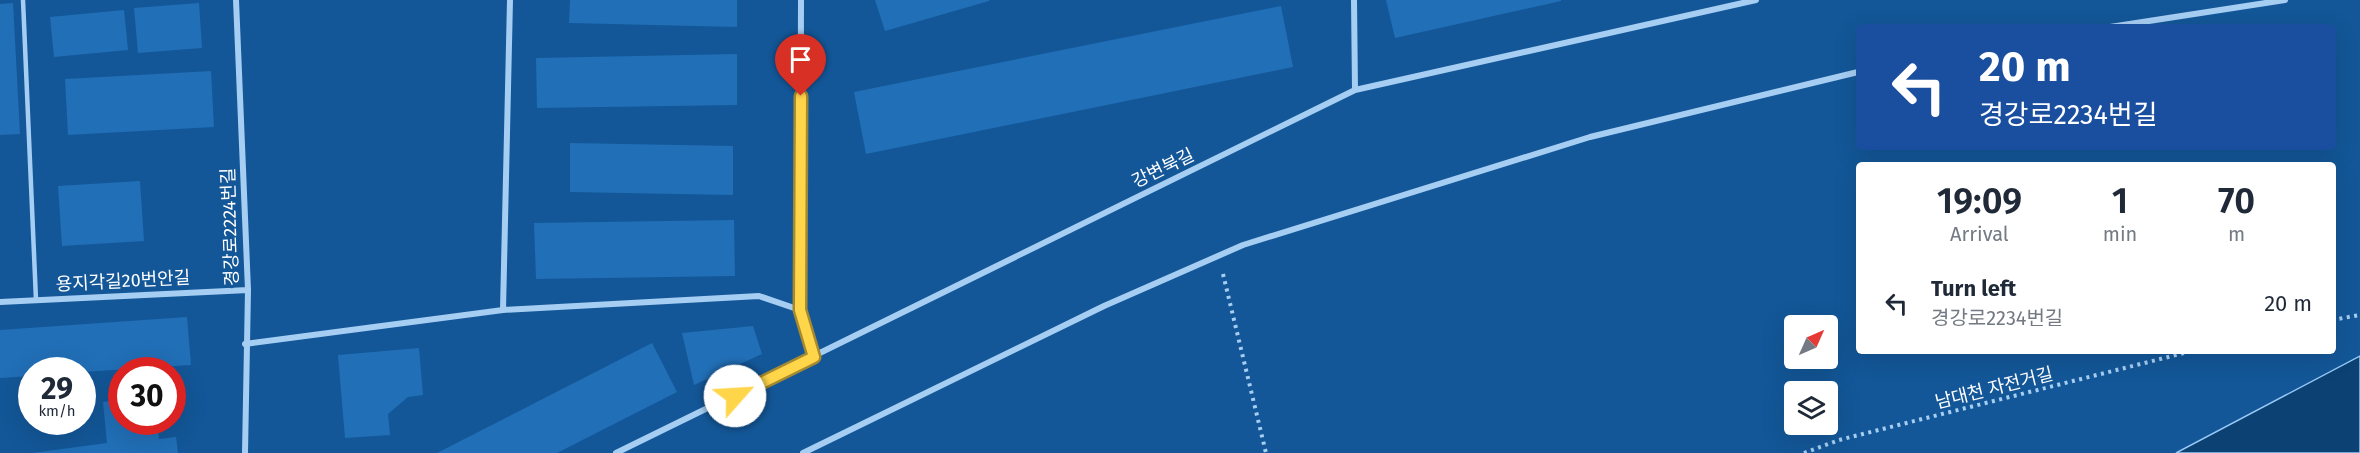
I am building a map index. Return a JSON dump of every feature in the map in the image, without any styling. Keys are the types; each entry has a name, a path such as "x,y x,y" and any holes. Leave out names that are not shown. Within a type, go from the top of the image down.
{"street":[{"name":"경강로2224번길","path":"236,0 248,290 245,344 245,453"},
{"path":"503,310 510,0"},
{"path":"801,0 800,310 814,357"},
{"path":"1354,0 1355,90"},
{"name":"강변북길","path":"616,453 1355,90 1756,0"},
{"path":"2129,24 2285,0"},
{"path":"803,453 1104,306 1242,245 1590,137 1856,72"},
{"name":"용지각길20번안길","path":"0,302 248,290"},
{"path":"245,344 503,310 759,296 800,310"}],"lane":[{"path":"23,0 36,300"}],"path":[{"path":"1219,256 1266,453"},
{"path":"2336,319 2360,315"},
{"name":"남대천 자전거길","path":"1804,453 1839,440 2180,354"}],"water":[{"path":"2360,356 2360,453 2176,453"}],"building":[{"path":"570,0 737,0 737,27 569,23"},
{"path":"875,0 989,0 989,1 885,31"},
{"path":"1386,0 1561,0 1561,1 1395,38"},
{"path":"13,3 20,134 0,135 0,4"},
{"path":"199,3 202,48 138,53 134,8"},
{"path":"1281,6 1293,67 866,154 854,92"},
{"path":"124,10 128,50 54,57 50,17"},
{"path":"737,54 737,105 537,108 536,58"},
{"path":"211,71 214,127 68,135 65,79"},
{"path":"570,143 733,146 733,195 570,192"},
{"path":"140,181 144,241 62,246 58,186"},
{"path":"734,220 735,276 536,279 534,223"},
{"path":"187,317 191,365 186,365 186,357 108,357 108,370 96,371 96,357 18,357 18,377 0,378 0,330"},
{"path":"753,326 762,354 694,385 682,333"},
{"path":"652,343 677,392 557,453 437,453"},
{"path":"419,348 423,395 408,397 388,414 390,435 345,438 338,355"},
{"path":"108,401 108,435 159,435 159,439 176,437 178,453 32,453 107,443 103,402"}],"route":[{"path":"735,396 814,357 800,310 801,96"}]}
